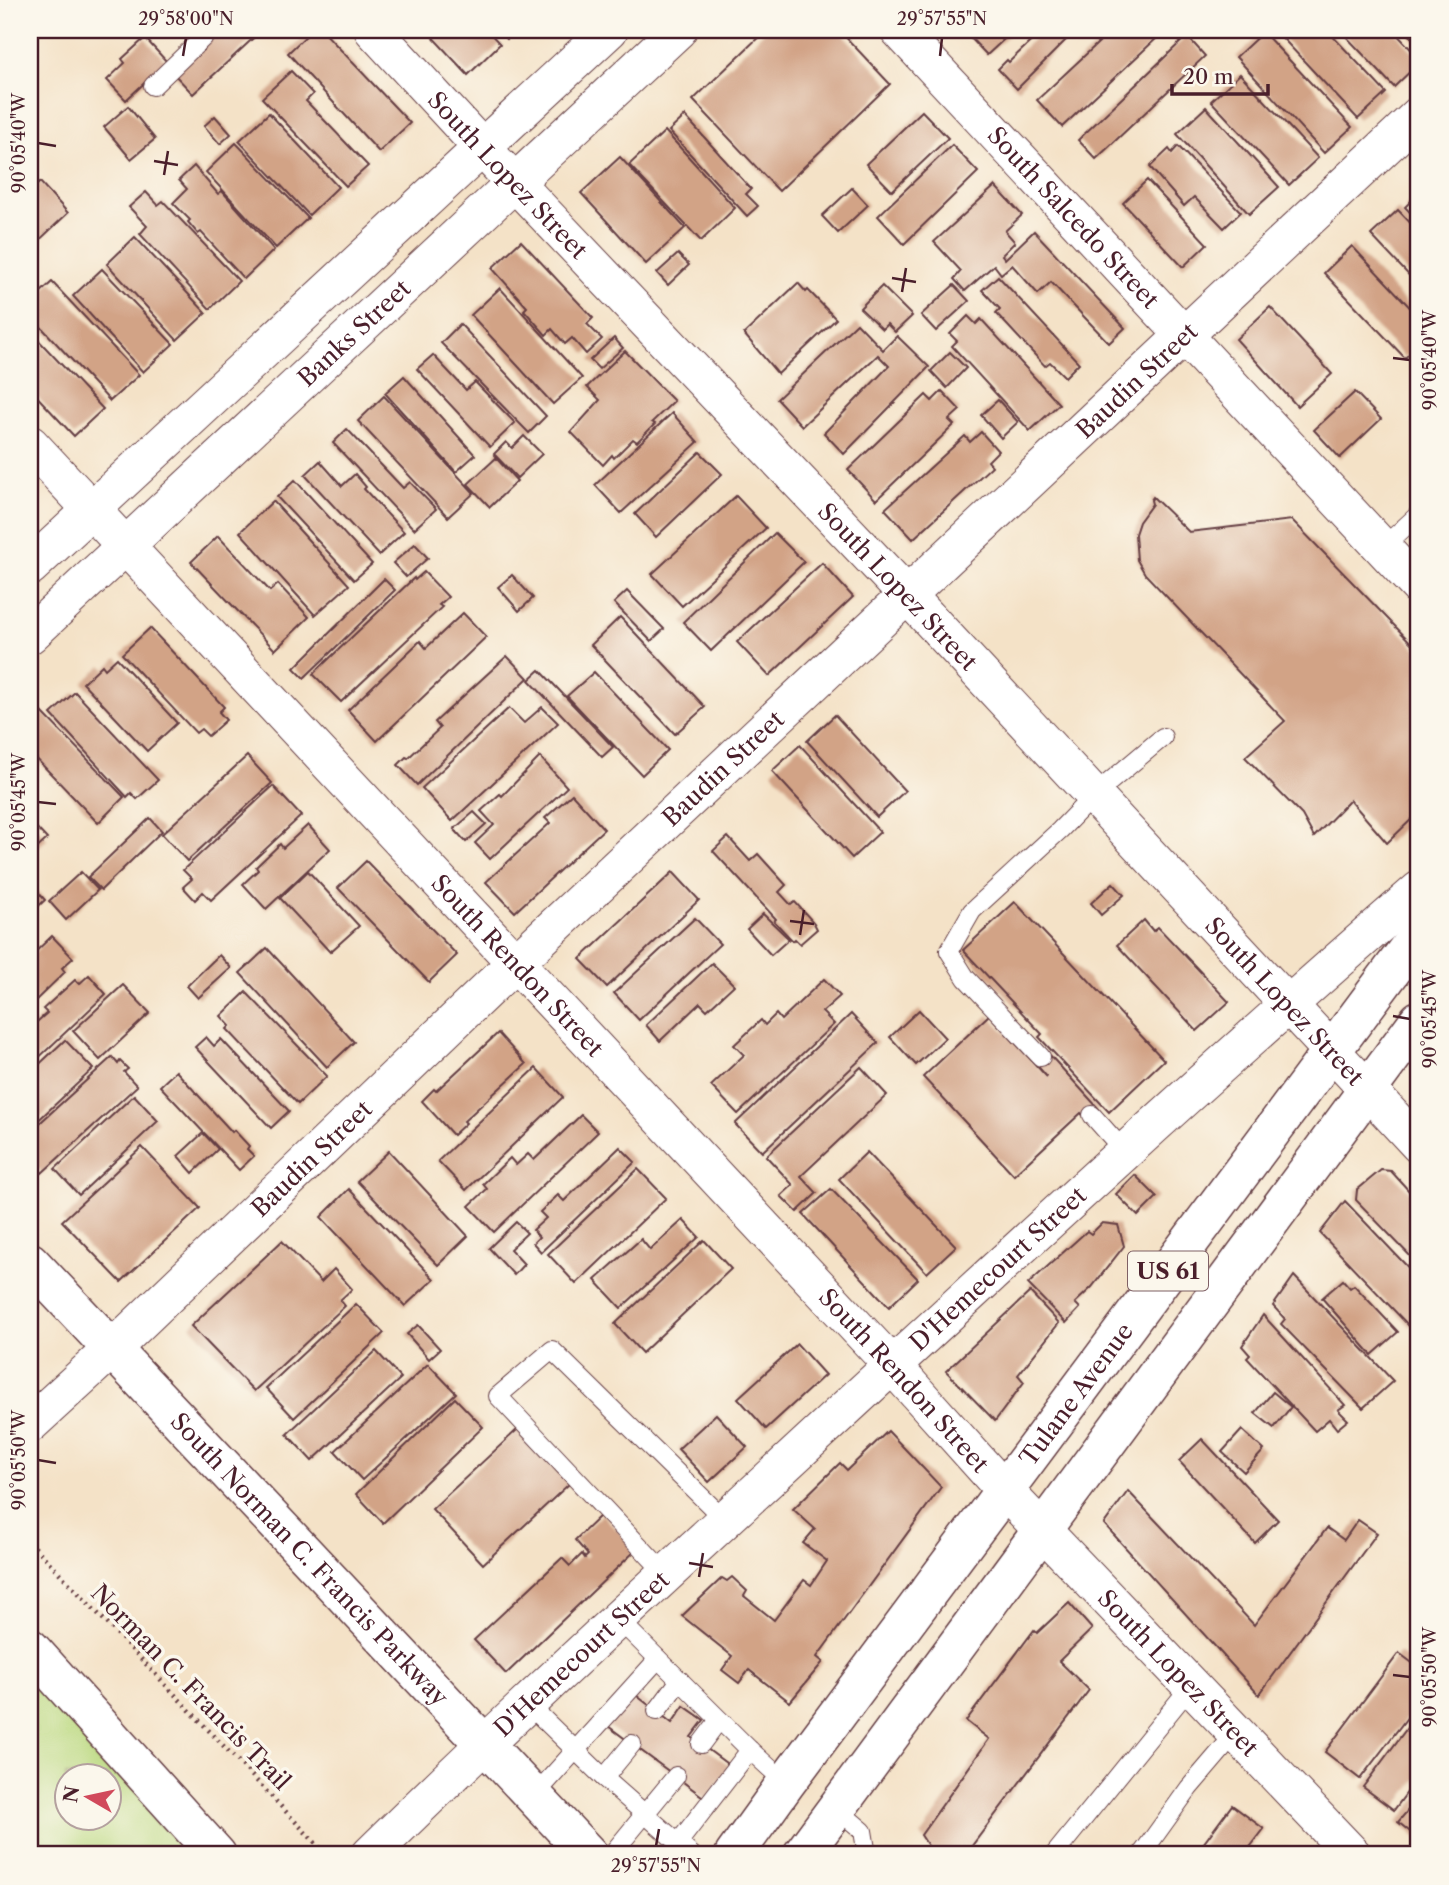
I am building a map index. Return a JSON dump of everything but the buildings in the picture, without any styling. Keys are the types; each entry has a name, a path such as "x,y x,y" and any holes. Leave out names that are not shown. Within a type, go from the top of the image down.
{"main road":[{"name":"Tulane Avenue","path":"734,1855 1419,934"},
{"name":"US 61","path":"802,1855 1419,1020"},
{"name":"South Norman C. Francis Parkway","path":"30,1262 320,1573 589,1855"},
{"path":"30,1648 217,1855"}],"street":[{"name":"South Lopez Street","path":"373,30 907,595 1419,1145"},
{"name":"Banks Street","path":"30,567 609,30"},
{"name":"Banks Street","path":"30,635 678,30"},
{"name":"South Salcedo Street","path":"899,30 1419,587"},
{"name":"Baudin Street","path":"30,1424 112,1349 515,963 1419,116"},
{"name":"South Rendon Street","path":"30,444 892,1365 1004,1490"},
{"name":"D'Hemecourt Street","path":"370,1855 484,1743 892,1365 1288,1004 1419,890"},
{"name":"South Lopez Street","path":"1004,1490 1353,1855"}],"lane":[{"path":"153,86 211,30"},
{"path":"1382,548 1419,514"},
{"path":"1041,1057 966,978 948,951 972,911 1060,831 1094,795 1163,737"},
{"path":"1093,1115 1125,1152"},
{"path":"666,1574 498,1396 552,1350 725,1520"},
{"path":"618,1619 750,1751 786,1783"},
{"path":"534,1796 658,1659"},
{"path":"657,1711 680,1680"},
{"path":"1054,1855 1191,1686"},
{"path":"528,1704 604,1778 692,1855"},
{"path":"701,1744 719,1720"},
{"path":"1141,1855 1189,1788 1236,1733"},
{"path":"604,1778 632,1744"},
{"path":"678,1843 750,1751"},
{"path":"611,1855 676,1776"},
{"path":"836,1808 863,1831 867,1855"}],"path":[{"name":"Norman C. Francis Trail","path":"30,1542 327,1855"}],"green space":[{"path":"30,1648 217,1855 30,1855"}]}
